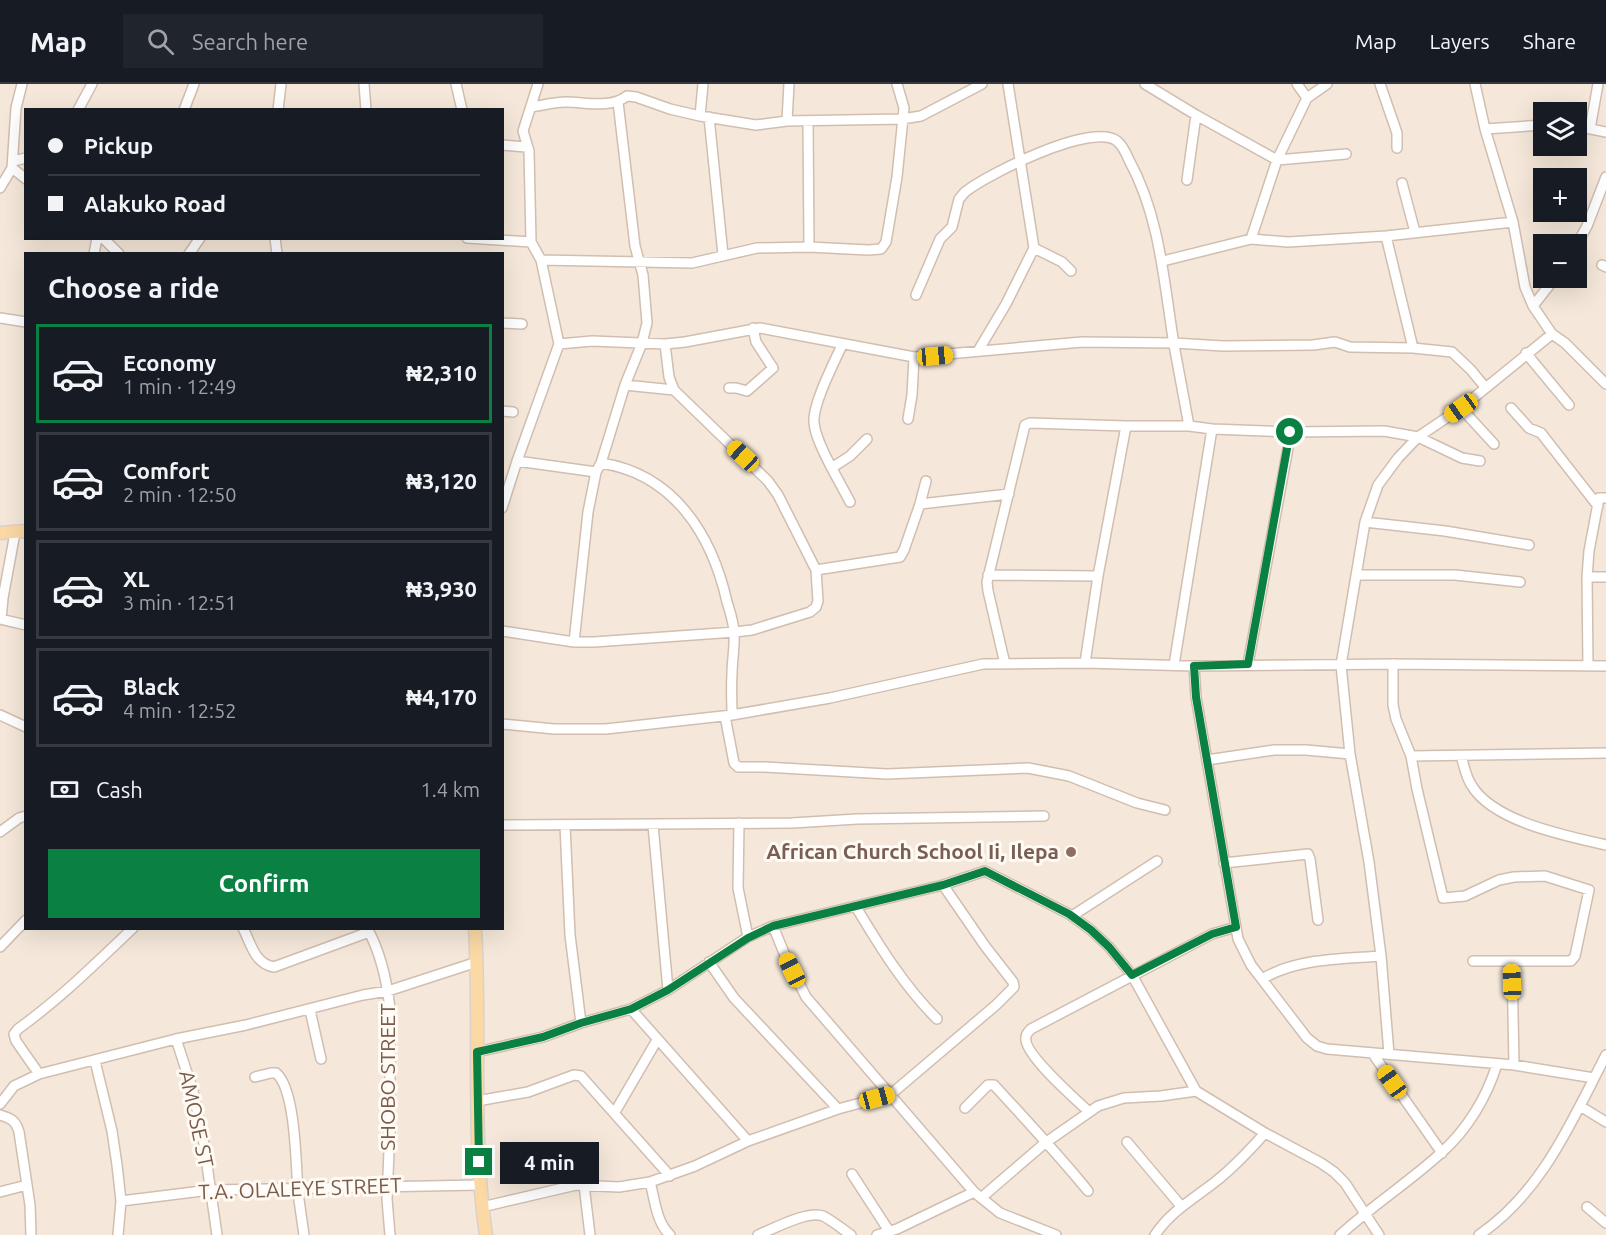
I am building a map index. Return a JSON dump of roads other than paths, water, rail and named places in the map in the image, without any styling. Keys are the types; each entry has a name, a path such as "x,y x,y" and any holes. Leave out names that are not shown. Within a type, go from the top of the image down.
{"main road":[{"path":"0,533 20,532"},
{"path":"476,930 477,1101 480,1185 486,1235"}],"street":[{"path":"0,188 12,165 16,108 22,84"},
{"path":"79,108 92,84"},
{"path":"185,108 194,84"},
{"path":"278,108 281,84"},
{"path":"364,84 366,108"},
{"path":"456,84 462,108"},
{"path":"504,496 559,344 541,260 531,242 529,151 523,131 538,84"},
{"path":"703,84 705,117 723,255"},
{"path":"787,121 789,84"},
{"path":"541,260 692,263 757,248 881,249 884,246 897,177 904,108 897,84"},
{"path":"532,107 566,102 582,104 618,102 627,96 705,117 756,125 787,121 902,119 921,116 982,84"},
{"path":"978,351 1006,304 1034,248 1008,84"},
{"path":"1145,84 1196,116 1276,160 1346,154"},
{"path":"1297,84 1307,98"},
{"path":"1251,239 1276,160 1307,98 1327,84"},
{"path":"1380,84 1396,133 1397,148"},
{"path":"1475,84 1485,129 1513,222 1525,287 1533,306 1552,334 1565,343 1606,384"},
{"path":"1590,129 1598,84"},
{"path":"574,642 588,512 599,467 625,385 642,343 646,323 643,275 627,187 618,102"},
{"path":"1187,180 1196,116"},
{"path":"808,121 809,247"},
{"path":"1485,129 1533,126"},
{"path":"1587,128 1606,132"},
{"path":"916,295 940,239 952,227 959,199 972,186 1061,144 1112,138 1118,141 1137,173 1163,261 1189,426"},
{"path":"504,146 526,147"},
{"path":"12,165 24,159"},
{"path":"12,165 24,177"},
{"path":"1583,234 1606,177"},
{"path":"1402,183 1415,232"},
{"path":"1163,261 1251,239 1288,242 1386,236 1513,222"},
{"path":"1386,236 1413,348"},
{"path":"105,240 117,252"},
{"path":"499,240 531,242"},
{"path":"1034,248 1062,262 1071,271"},
{"path":"1533,306 1547,288"},
{"path":"0,318 24,322"},
{"path":"504,323 522,324"},
{"path":"559,344 592,340 664,344 753,328 821,338 842,345 914,357 1082,342 1174,342 1245,346 1313,345 1328,342 1350,347 1413,348 1452,352 1485,387"},
{"path":"729,388 747,392 773,368 756,342 753,328"},
{"path":"1389,1054 1381,956 1369,861 1350,754 1341,665 1365,522 1378,485 1398,458 1418,437 1461,408 1552,334"},
{"path":"504,631 574,642 735,632 752,630 810,612 816,607 818,601 816,570 778,495 768,481 674,390 669,377 664,344"},
{"path":"842,345 815,408 813,421 820,441 850,502"},
{"path":"1527,353 1569,405"},
{"path":"908,419 914,357"},
{"path":"625,385 674,390"},
{"path":"1461,408 1494,444"},
{"path":"1511,408 1529,428 1541,433 1598,506"},
{"path":"504,411 513,412"},
{"path":"1005,664 988,591 988,575 1025,425 1030,423 1189,426 1290,432 1384,431 1418,437 1462,458 1480,461"},
{"path":"1085,663 1098,576 1126,426"},
{"path":"1174,665 1212,429"},
{"path":"1248,664 1290,432"},
{"path":"833,467 850,456 867,439"},
{"path":"517,461 636,471 653,481 691,518 705,538 720,570 735,632 729,716 734,763 738,767 887,774 1028,768 1069,776 1137,803 1165,810"},
{"path":"816,570 900,557 926,481"},
{"path":"920,504 1009,494"},
{"path":"1588,666 1589,551 1599,498 1606,498"},
{"path":"1365,522 1445,531 1529,545"},
{"path":"20,532 3,598 1,619 24,625"},
{"path":"1356,574 1455,576 1520,582"},
{"path":"988,575 1098,576"},
{"path":"1587,577 1606,577"},
{"path":"504,724 554,729 606,729 729,716 830,698 983,664 1606,666"},
{"path":"1394,664 1393,705 1396,719 1411,756 1443,898 1465,896 1499,880 1514,877 1545,876 1589,890 1575,956 1571,961 1473,961"},
{"path":"1194,666 1196,697 1206,760 1238,939 1262,979 1298,1026 1317,1046 1373,1054 1514,1065 1594,1078"},
{"path":"0,715 24,726"},
{"path":"1206,760 1274,750 1350,754"},
{"path":"1411,756 1606,753"},
{"path":"1461,756 1471,785 1489,805 1557,834 1606,845"},
{"path":"504,825 792,823 857,819 1044,816"},
{"path":"0,832 24,817"},
{"path":"0,819 8,826"},
{"path":"739,823 737,885 748,938"},
{"path":"565,825 570,935 581,1023"},
{"path":"652,825 668,990"},
{"path":"1224,863 1308,854 1318,920"},
{"path":"1072,916 1157,861"},
{"path":"477,1052 543,1037 581,1023 631,1009 668,990 748,938 773,926 943,885 985,871 1072,916 1091,930 1109,947 1132,975 1196,1091 1334,1172 1345,1183 1378,1235"},
{"path":"482,1207 563,1187 584,1185 619,1187 650,1182 670,1176 748,1141 838,1109 890,1095 1014,987 1013,981 985,946 943,885"},
{"path":"856,907 900,976 937,1019"},
{"path":"0,946 24,922"},
{"path":"773,926 783,953 806,997 978,1195 1000,1213 1056,1235"},
{"path":"1089,1112 1053,1078 1035,1057 1026,1041 1026,1035 1038,1024 1132,975 1212,934 1236,927"},
{"path":"39,1074 16,1041 14,1034 77,983 131,930"},
{"path":"245,930 261,963 274,967 368,930"},
{"name":"SHOBO STREET","path":"368,930 379,955 388,991 391,1077 387,1185 390,1235"},
{"path":"1262,979 1272,973 1316,962 1381,956"},
{"path":"0,1104 14,1086 39,1074 176,1039 205,1035 355,997 388,991 477,962"},
{"path":"709,962 734,998 838,1109"},
{"path":"1512,962 1514,1065"},
{"path":"631,1009 748,1141"},
{"path":"310,1010 321,1059"},
{"name":"AMOSE ST","path":"176,1039 193,1091 217,1235"},
{"path":"615,1112 657,1040"},
{"path":"1373,1054 1442,1153"},
{"path":"1485,1233 1525,1195 1549,1161 1606,1055"},
{"path":"95,1061 112,1131 121,1201 118,1235"},
{"path":"1340,1235 1365,1212 1442,1153 1481,1102 1497,1064"},
{"path":"255,1077 276,1073 283,1081 294,1127 304,1235"},
{"path":"477,1101 528,1092 579,1075 584,1077 670,1176"},
{"path":"965,1108 988,1084 994,1085 1045,1143 1058,1154 1088,1191"},
{"path":"877,1235 895,1232 978,1195 1045,1143 1098,1106 1124,1098 1196,1091"},
{"path":"1580,1106 1606,1122"},
{"path":"0,1115 7,1116 17,1124 27,1185 30,1235"},
{"path":"1155,1235 1180,1206 1215,1182 1245,1156 1265,1133"},
{"path":"1127,1142 1180,1206"},
{"path":"852,1174 895,1232"},
{"path":"650,1182 660,1220 664,1230 670,1235"},
{"path":"0,1192 27,1185"},
{"name":"T.A. OLALEYE STREET","path":"121,1201 210,1190 480,1185"},
{"path":"584,1185 590,1235"},
{"path":"1587,1207 1606,1223"},
{"path":"760,1235 800,1218 814,1215 821,1215 851,1235"}],"place":[{"name":"African Church School Ii, Ilepa","path":"1071,852"}]}
